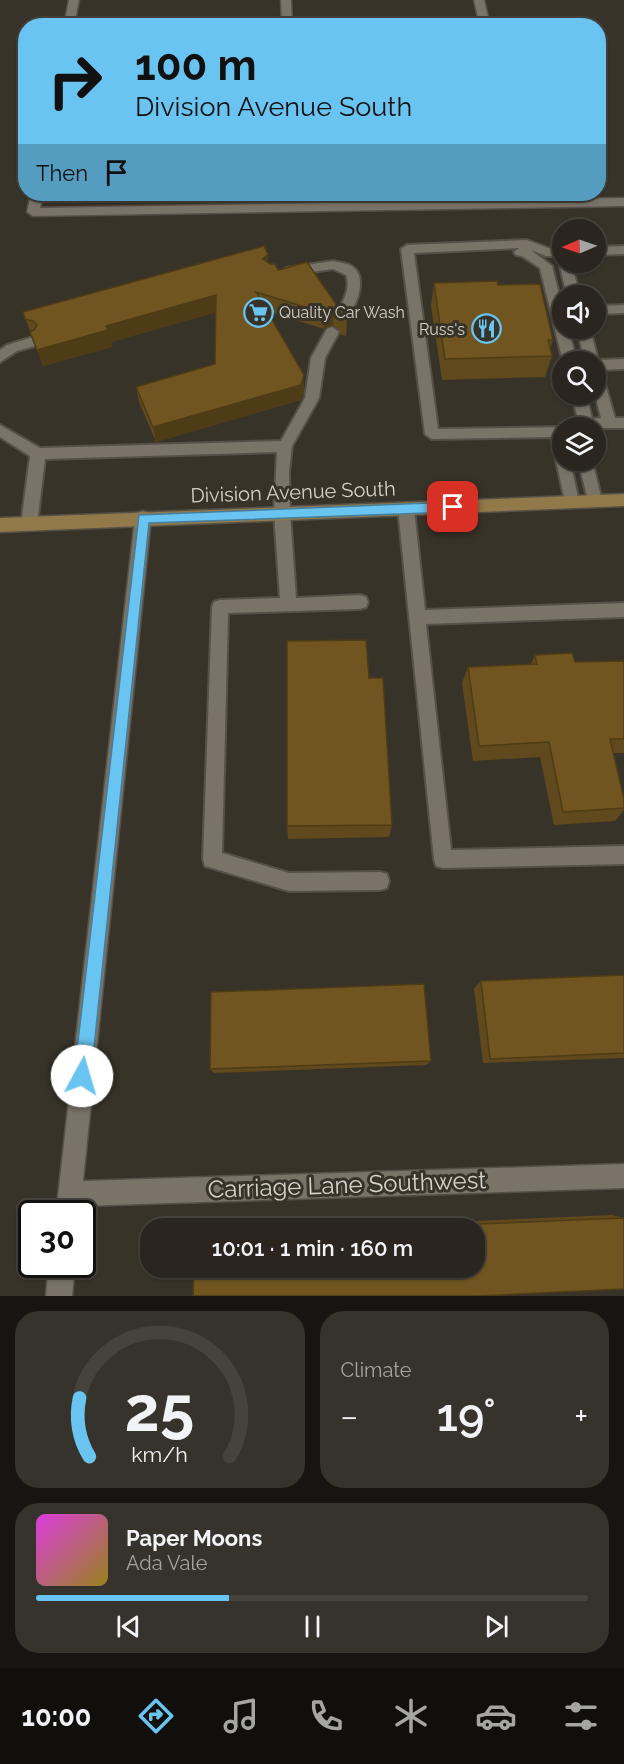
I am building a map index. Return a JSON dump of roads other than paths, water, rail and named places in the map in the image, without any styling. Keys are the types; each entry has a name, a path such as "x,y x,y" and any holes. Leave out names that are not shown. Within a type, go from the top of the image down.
{"main road":[{"name":"Division Avenue South","path":"0,525 624,500"}],"street":[{"path":"71,18 74,0"},
{"path":"286,0 287,18"},
{"path":"479,0 483,18"},
{"path":"35,201 33,212 294,208 458,201"},
{"path":"294,201 294,208"},
{"path":"600,201 624,202"},
{"name":"Carriage Lane Southwest","path":"69,1200 143,518"},
{"name":"Carriage Lane Southwest","path":"96,1203 624,1176"},
{"path":"59,1296 61,1278"}],"lane":[{"path":"552,253 527,243 407,249 432,434 552,431"},
{"path":"606,251 624,250"},
{"path":"408,257 525,252 546,266 552,285"},
{"path":"281,273 329,263 341,265 351,272 355,280 354,294 343,313"},
{"path":"606,310 624,309"},
{"path":"288,604 282,513 282,472 285,446 312,398 318,358 332,332"},
{"path":"0,357 6,345 33,342"},
{"path":"606,365 624,364"},
{"path":"606,397 617,423"},
{"path":"0,430 38,454 285,446"},
{"path":"29,524 38,454"},
{"path":"565,471 572,502"},
{"path":"588,471 595,501"},
{"path":"406,508 443,859 624,855"},
{"path":"360,602 220,607 213,859 289,882 380,881"},
{"path":"417,617 624,610"}],"place":[{"name":"Quality Car Wash","path":"258,312"},
{"name":"Russ's","path":"486,329"}]}
